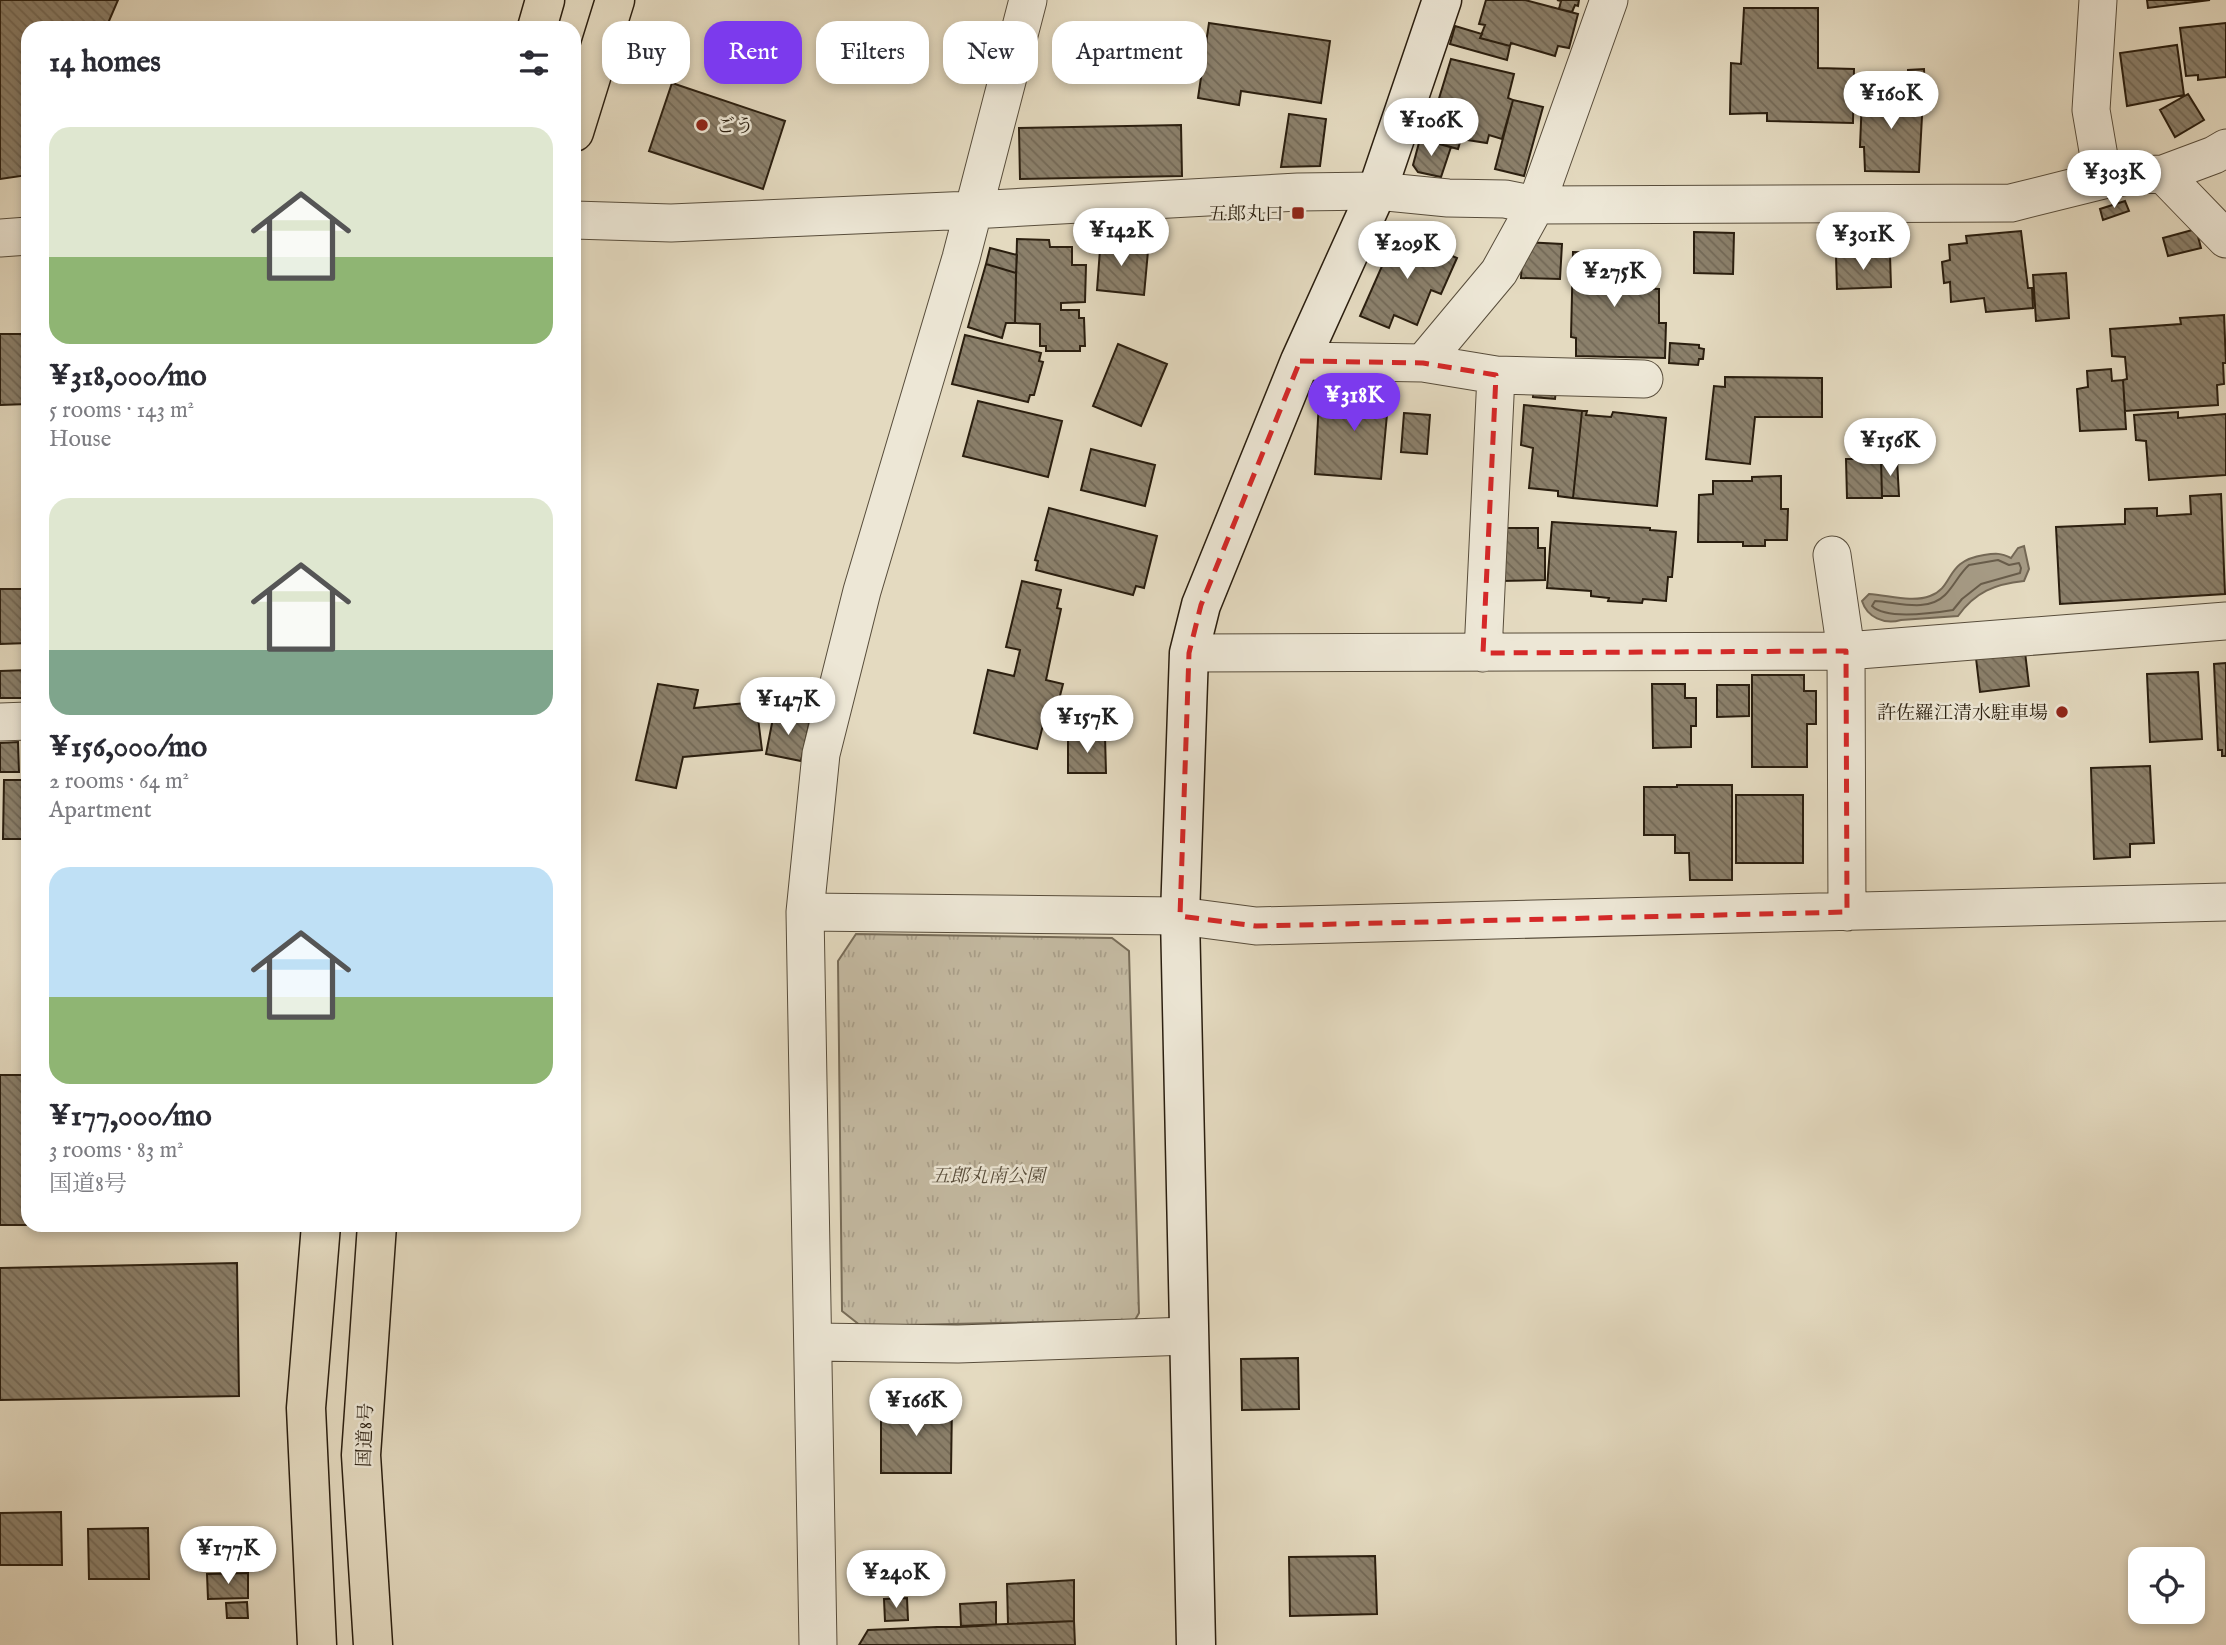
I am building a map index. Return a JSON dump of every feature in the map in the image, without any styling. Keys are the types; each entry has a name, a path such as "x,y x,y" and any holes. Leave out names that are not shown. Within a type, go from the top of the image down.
{"highway":[{"path":"539,21 545,0"},
{"path":"581,109 615,0"},
{"path":"317,1645 306,1408 320,1232"},
{"name":"国道8号","path":"373,1645 361,1455 377,1232"}],"street":[{"path":"818,1645 805,912 821,754 862,591 961,258 1028,0"},
{"path":"1196,1645 1180,916 1189,653 1201,605 1300,361 1377,191 1442,0"},
{"path":"1423,363 1499,272 1536,205 1609,0"},
{"path":"2098,0 2091,110 2103,180"},
{"path":"581,220 671,223 1298,192 1377,191 1505,200 1536,205 2011,204 2103,180 2163,174 2226,148"},
{"path":"2163,174 2226,239"},
{"path":"0,238 21,236"},
{"path":"1300,361 1423,363 1496,375 1644,379"},
{"path":"1483,653 1496,375"},
{"path":"1832,555 1846,652 1847,912"},
{"path":"1189,653 1846,652 2226,621"},
{"path":"0,722 21,721"},
{"path":"805,912 1180,916 1256,926 2226,902"},
{"path":"814,1342 958,1344 1188,1336"}],"highlighted area":[{"path":"1300,361 1423,363 1496,375 1483,653 1846,651 1847,912 1256,926 1180,916 1189,653 1201,605"}],"green space":[{"name":"五郎丸南公園","path":"856,934 1112,938 1129,951 1139,1313 1135,1320 861,1326 842,1311 838,961"}],"water":[{"path":"2024,546 2029,569 2024,581 2004,584 1986,591 1971,601 1958,616 1888,621 1877,618 1864,607 1862,601 1869,594 1908,599 1930,596 1943,587 1956,568 1971,558 2001,554 2011,558 2018,548"}],"building":[{"path":"0,0 118,0 109,21 21,21 21,176 0,179"},
{"path":"1486,0 1525,0 1578,14 1569,48 1558,46 1555,56 1511,43 1510,46 1480,38 1485,25 1479,24"},
{"path":"1557,0 1579,0 1578,6 1575,5 1572,12 1559,9 1561,1"},
{"path":"2147,0 2210,0 2148,8"},
{"path":"1744,8 1818,8 1818,68 1854,69 1853,123 1767,121 1767,113 1730,114 1731,63 1741,64"},
{"path":"1209,23 1330,41 1321,103 1241,91 1239,105 1198,98 1200,84 1207,84"},
{"path":"2226,23 2226,77 2198,80 2198,75 2186,76 2180,28"},
{"path":"1455,26 1482,34 1480,38 1510,46 1507,60 1450,44"},
{"path":"2177,45 2184,95 2127,106 2120,53"},
{"path":"1451,59 1514,74 1508,98 1513,100 1502,139 1489,135 1487,143 1461,139 1458,149 1420,139 1423,123 1428,124 1434,104 1437,105"},
{"path":"1924,69 1925,94 1908,94 1908,70"},
{"path":"672,84 785,121 763,189 649,151"},
{"path":"1868,88 1893,89 1893,95 1923,98 1919,172 1865,171 1864,147 1860,147 1862,97 1867,97"},
{"path":"2188,94 2204,120 2175,137 2160,110"},
{"path":"1513,100 1543,107 1524,176 1495,169"},
{"path":"1289,114 1326,119 1320,166 1281,167"},
{"path":"1181,125 1182,176 1020,179 1019,128"},
{"path":"1420,139 1451,147 1441,177 1418,172 1413,165"},
{"path":"2125,201 2129,211 2103,220 2100,209"},
{"path":"2196,229 2201,248 2168,256 2163,238"},
{"path":"2021,231 2033,308 1986,312 1984,298 1951,302 1950,282 1944,283 1942,262 1950,260 1949,245 1967,243 1966,236"},
{"path":"1397,232 1457,258 1441,294 1431,290 1417,325 1394,315 1389,328 1360,316"},
{"path":"1694,232 1734,233 1733,274 1694,273"},
{"path":"1119,235 1117,248 1148,251 1144,295 1097,290 1101,236"},
{"path":"1017,239 1049,240 1050,247 1072,247 1072,265 1086,265 1085,302 1061,303 1061,310 1079,310 1079,318 1084,318 1085,346 1080,346 1080,351 1046,351 1046,346 1040,346 1040,324 1015,323"},
{"path":"1523,242 1562,244 1560,279 1521,278"},
{"path":"990,248 1017,255 1016,273 986,264"},
{"path":"1573,252 1635,254 1635,259 1640,259 1639,288 1659,289 1659,323 1666,323 1665,358 1576,356 1576,338 1571,337"},
{"path":"1890,255 1891,287 1837,289 1836,256"},
{"path":"986,264 1016,273 1015,323 1006,323 1002,338 968,327"},
{"path":"2066,273 2069,318 2036,321 2033,275"},
{"path":"2224,315 2226,363 2223,363 2224,384 2217,385 2218,405 2125,411 2125,357 2112,356 2110,329 2181,324 2180,318"},
{"path":"0,334 21,334 21,404 0,405"},
{"path":"965,335 1041,353 1039,361 1043,362 1034,395 1030,395 1028,402 952,384"},
{"path":"1670,343 1699,345 1699,348 1704,349 1703,359 1699,359 1698,365 1669,363"},
{"path":"1118,344 1167,364 1141,426 1093,406"},
{"path":"2111,369 2112,381 2123,380 2126,429 2080,431 2077,389 2088,387 2087,371"},
{"path":"1725,377 1822,378 1822,417 1755,417 1750,464 1706,459 1714,386 1725,387"},
{"path":"1355,379 1390,382 1381,479 1315,474 1319,401 1353,403"},
{"path":"1534,380 1557,382 1555,399 1533,397"},
{"path":"978,401 1062,421 1048,477 963,456"},
{"path":"1524,405 1582,411 1573,498 1558,496 1558,491 1529,488 1533,448 1521,445"},
{"path":"1582,411 1587,411 1586,415 1611,417 1613,412 1666,418 1657,506 1573,498"},
{"path":"2178,412 2178,418 2226,414 2226,475 2149,480 2146,441 2136,440 2134,415"},
{"path":"1404,413 1430,415 1427,454 1401,452"},
{"path":"1091,449 1155,465 1145,506 1081,490"},
{"path":"1846,459 1881,459 1882,498 1847,498"},
{"path":"1881,460 1897,460 1899,496 1882,496"},
{"path":"1781,476 1781,509 1788,509 1787,540 1765,540 1765,546 1743,546 1743,542 1698,542 1699,495 1713,494 1713,481 1752,481 1752,477"},
{"path":"2221,494 2225,594 2060,604 2056,527 2125,524 2125,509 2157,508 2157,516 2191,514 2190,496"},
{"path":"1049,508 1157,536 1144,588 1136,586 1133,595 1036,570 1038,561 1035,560"},
{"path":"1552,522 1676,532 1672,577 1668,577 1666,601 1608,601 1609,598 1591,596 1591,591 1547,588"},
{"path":"1500,528 1538,528 1538,548 1545,548 1545,580 1500,581"},
{"path":"1022,581 1061,590 1057,608 1061,609 1046,680 1063,684 1052,727 1043,725 1037,749 974,733 988,670 1014,676 1020,650 1006,647"},
{"path":"0,589 21,589 21,643 0,644"},
{"path":"2025,652 2029,686 1980,692 1976,658"},
{"path":"2226,663 2226,756 2222,756 2222,750 2218,750 2214,664"},
{"path":"21,670 21,698 0,698 0,671"},
{"path":"2198,672 2202,739 2150,742 2147,674"},
{"path":"1752,675 1804,675 1804,691 1816,691 1816,724 1807,724 1807,767 1752,767"},
{"path":"658,684 698,690 694,708 756,702 762,750 683,757 676,788 636,780"},
{"path":"1652,684 1685,684 1685,698 1696,698 1696,726 1691,726 1691,747 1653,748"},
{"path":"1717,685 1749,685 1749,716 1717,717"},
{"path":"774,713 810,720 801,761 766,754"},
{"path":"1068,736 1105,736 1106,773 1068,773"},
{"path":"18,742 19,772 0,772 0,743"},
{"path":"2150,766 2154,843 2130,844 2130,857 2094,859 2091,768"},
{"path":"4,780 21,780 21,839 3,839"},
{"path":"1732,785 1732,880 1690,880 1689,853 1675,853 1675,835 1644,835 1644,787"},
{"path":"1736,795 1803,795 1803,863 1736,863"},
{"path":"0,1075 21,1075 21,1225 0,1225"},
{"path":"237,1263 239,1396 0,1400 0,1268"},
{"path":"1298,1358 1299,1409 1242,1410 1241,1359"},
{"path":"881,1403 952,1403 951,1473 881,1473"},
{"path":"61,1512 62,1565 0,1565 0,1513"},
{"path":"148,1528 149,1579 89,1579 88,1529"},
{"path":"1375,1556 1377,1614 1290,1616 1289,1557"},
{"path":"248,1573 248,1598 208,1599 207,1574"},
{"path":"1074,1580 1074,1621 1008,1624 1007,1584"},
{"path":"907,1598 908,1620 885,1621 884,1599"},
{"path":"247,1602 248,1618 227,1618 226,1603"},
{"path":"996,1602 996,1625 961,1627 960,1604"},
{"path":"1074,1621 1075,1645 859,1645 868,1630"}],"place":[{"name":"ごう","path":"702,125"},
{"name":"五郎丸口","path":"1298,213"},
{"name":"許佐羅江清水駐車場","path":"2062,712"}]}
